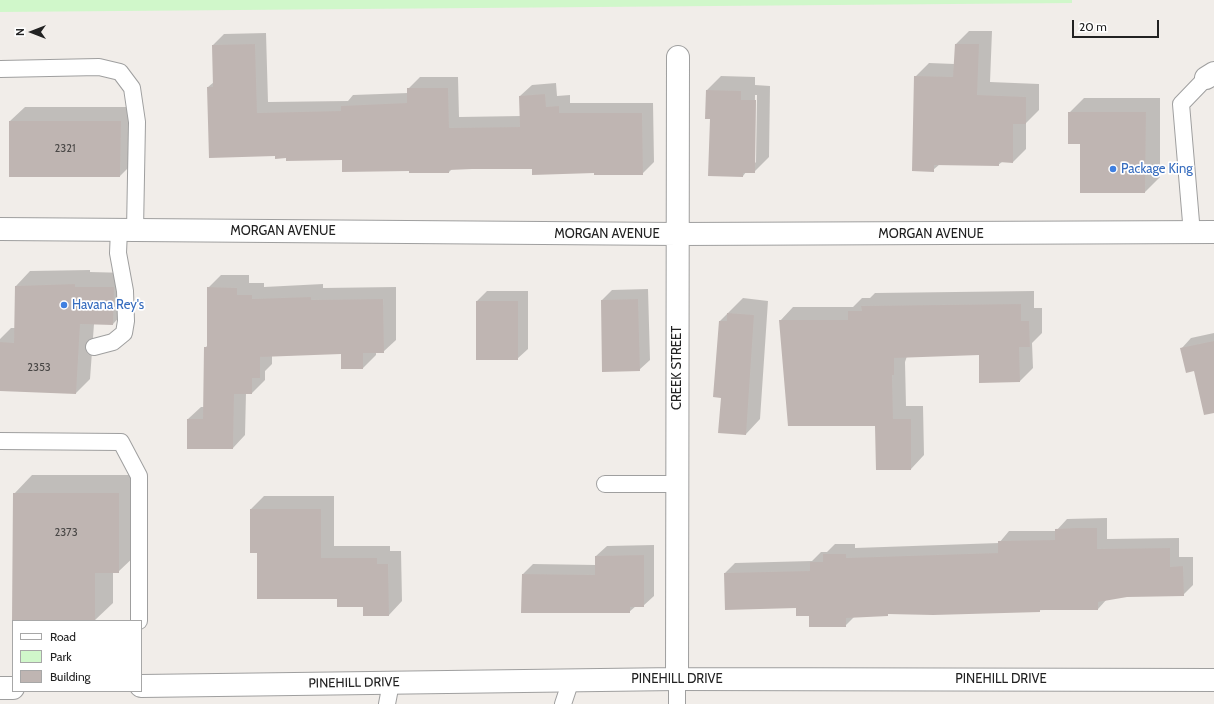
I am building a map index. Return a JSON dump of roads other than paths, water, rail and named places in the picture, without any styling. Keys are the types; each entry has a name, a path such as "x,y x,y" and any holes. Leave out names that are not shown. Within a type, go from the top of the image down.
{"street":[{"name":"CREEK STREET","path":"677,679 678,57"},
{"name":"MORGAN AVENUE","path":"0,229 678,234 1192,234 1214,232"},
{"name":"PINEHILL DRIVE","path":"142,686 677,679 1214,680"},
{"path":"0,688 12,688"}],"lane":[{"path":"0,69 99,67 120,72 132,88 137,122 127,230 118,253 125,290 126,321 124,333 113,342 94,347"},
{"path":"1192,234 1181,104 1210,76"},
{"path":"0,441 121,442 139,476 139,620"},
{"path":"605,484 677,484"},
{"path":"677,679 677,704"},
{"path":"563,704 571,680"},
{"path":"387,704 391,683"}],"place":[{"name":"Package King","path":"1113,169"},
{"name":"Havana Rey's","path":"64,305"}]}
